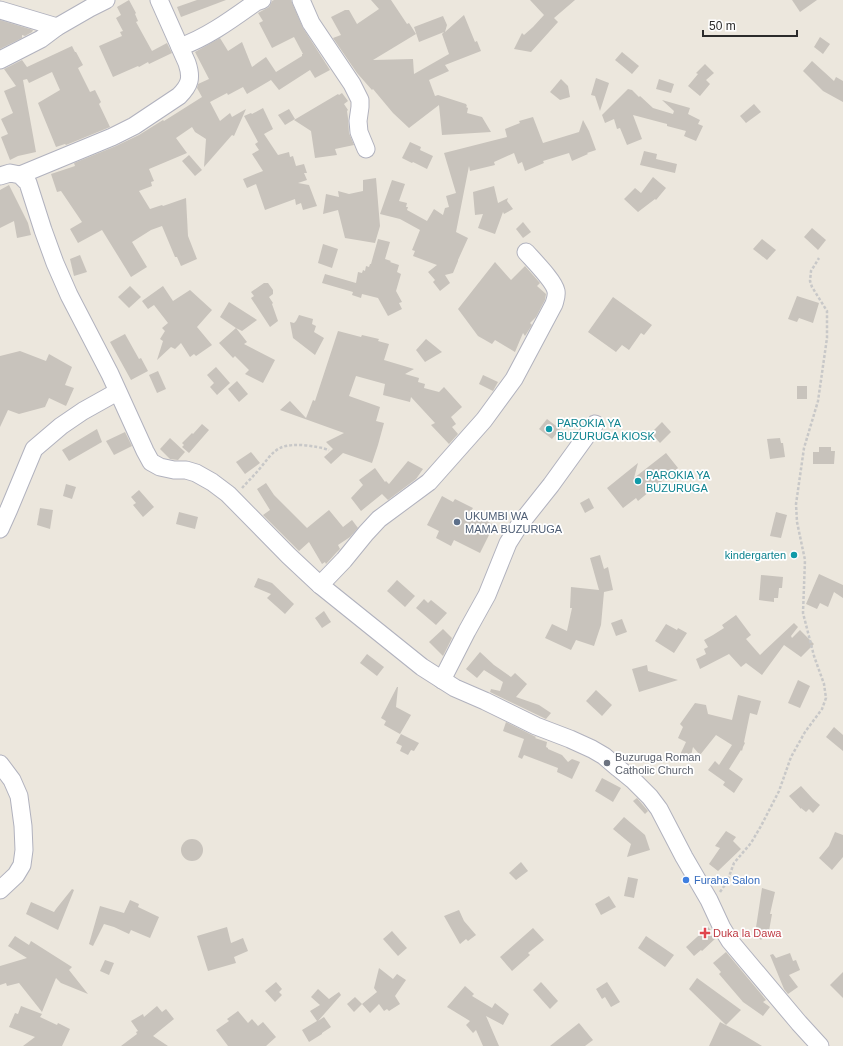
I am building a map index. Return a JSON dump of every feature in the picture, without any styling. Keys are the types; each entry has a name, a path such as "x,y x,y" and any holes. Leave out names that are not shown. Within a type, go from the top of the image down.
{"street":[{"path":"0,60 40,39 57,27 106,0"},
{"path":"20,175 112,137 134,126 179,96 185,90 189,83 190,72 159,0"},
{"path":"180,47 191,43 221,27 256,2 262,0"},
{"path":"301,0 311,23 352,84 360,100 358,121 366,149"},
{"path":"0,10 57,27"},
{"path":"0,176 10,173 20,175 28,183 55,263 110,374 117,392 151,462 160,467 174,470 186,470 196,473 212,482 233,499 320,585 422,667 455,688 536,726 592,749 604,756 634,781 659,809 730,941 820,1046"},
{"path":"320,585 344,560 379,519 429,482 484,420 514,379 556,298 553,283 526,252"},
{"path":"0,529 34,449 61,426 117,392"},
{"path":"442,680 487,595 508,543 520,524 551,485 595,424"},
{"path":"0,764 12,780 19,796 23,826 24,850 22,865 16,875 0,890"}],"path":[{"path":"709,900 723,889 734,863 751,843 761,826 779,791 791,757 805,732 822,709 826,698 824,684 814,656 803,613 805,560 799,538 796,504 804,448 818,401 827,338 827,311 812,287 810,281 811,271 819,258"},
{"path":"233,499 272,454 280,448 289,446 312,446 329,450"}],"building":[{"path":"129,0 136,13 135,14 138,21 136,22 152,51 167,43 172,53 149,64 148,62 113,77 99,46 122,36 120,32 123,31 116,18 121,15 117,7"},
{"path":"197,0 226,0 181,17 177,7"},
{"path":"274,0 291,0 303,28 330,70 315,78 310,70 279,90 271,80 247,94 243,87 210,102 220,121 230,113 232,117 246,109 234,136 232,135 204,167 206,139 195,132 192,127 176,138 187,153 149,169 154,181 151,182 152,186 139,191 150,209 186,198 188,236 197,259 181,266 177,257 175,257 162,226 151,230 132,242 147,267 131,277 102,230 78,243 70,229 82,222 61,191 57,192 51,174 75,166 74,163 139,135 202,97 197,88 198,84 209,79 195,52 220,38 228,51 242,42 252,67 266,57 276,72 302,56 303,54 294,37 272,48 259,23 263,21 258,13 269,7"},
{"path":"371,0 391,0 407,24 409,23 416,34 373,60 413,59 414,74 449,54 442,34 444,32 419,42 414,27 443,16 447,25 445,32 464,15 475,42 477,41 481,51 445,65 449,71 429,80 435,96 438,95 466,104 466,107 468,108 467,113 482,117 491,132 442,135 439,105 409,128 393,113 373,89 372,90 357,73 333,38 341,35 331,17 345,10 349,10 357,24 379,9"},
{"path":"530,0 575,0 554,18 558,22 531,52 514,49 522,33 524,35 544,15"},
{"path":"792,0 817,0 800,12"},
{"path":"0,20 33,30 25,36 22,35 22,38 0,49"},
{"path":"820,37 830,44 823,54 814,47"},
{"path":"72,46 83,65 78,68 90,92 95,90 101,102 99,104 110,127 66,145 56,147 38,103 60,90 52,72 29,83 27,79 23,80 36,152 18,156 10,160 1,137 8,134 1,119 13,113 4,91 16,86 4,69 22,60 27,67"},
{"path":"622,52 639,66 632,74 615,60"},
{"path":"812,61 834,81 836,77 843,81 843,102 823,91 803,71"},
{"path":"705,64 714,73 706,80 710,84 700,96 688,86 698,74 696,73"},
{"path":"596,78 609,83 600,111 595,96 591,95"},
{"path":"561,79 568,86 570,97 560,100 550,92"},
{"path":"659,79 674,84 671,93 656,89"},
{"path":"628,89 632,90 639,97 640,96 653,108 673,114 674,111 662,100 690,108 688,114 700,120 698,124 703,126 696,141 684,136 686,131 667,126 667,124 633,115 642,139 627,145 620,128 617,129 614,119 605,123 602,115"},
{"path":"342,93 348,101 344,104 348,110 349,133 354,145 335,149 337,155 315,158 311,131 294,120"},
{"path":"754,104 761,112 746,123 740,116"},
{"path":"263,108 273,129 264,134 278,155 289,152 290,157 293,156 296,166 304,164 307,173 304,173 307,180 298,183 309,185 317,206 303,210 301,203 296,205 295,199 265,210 256,184 247,188 243,179 263,171 252,154 259,150 255,144 258,142 244,116 251,113 252,114"},
{"path":"289,109 295,119 285,125 278,115"},
{"path":"533,117 543,143 579,132 583,120 596,150 572,161 569,153 543,161 544,163 525,171 522,162 518,164 514,153 494,162 495,165 470,171 469,166 456,232 468,238 453,273 445,275 450,283 440,291 433,282 435,280 428,272 437,265 413,256 415,251 412,250 420,230 400,219 380,214 392,180 405,184 399,201 407,203 407,210 427,221 434,209 443,215 445,208 449,207 446,196 456,193 444,153 507,137 505,129 520,123 519,121"},
{"path":"410,142 421,147 420,150 433,156 427,169 402,158"},
{"path":"644,151 657,154 656,159 677,164 675,173 640,165"},
{"path":"189,155 202,170 195,176 182,161"},
{"path":"653,177 666,188 656,200 655,199 638,212 624,199 635,188 641,193"},
{"path":"376,178 380,226 375,243 345,238 338,210 323,214 326,194 339,197 338,191 349,194 363,191 363,180"},
{"path":"9,185 28,223 31,235 17,238 14,221 0,228 0,190"},
{"path":"494,186 498,203 508,198 507,201 513,209 504,214 503,212 495,234 478,228 483,214 475,215 473,192"},
{"path":"523,222 531,232 523,238 516,229"},
{"path":"812,228 826,240 818,250 804,237"},
{"path":"378,239 390,242 385,259 399,265 397,272 401,274 396,291 402,302 399,303 402,309 388,316 378,298 362,294 361,298 352,295 353,292 322,283 325,274 356,283 358,272 362,273 363,270 365,271 366,266 369,267 371,264"},
{"path":"762,239 776,250 767,260 753,249"},
{"path":"323,244 338,249 332,268 318,263"},
{"path":"80,255 87,272 74,276 70,259"},
{"path":"495,262 511,280 525,266 540,283 537,286 546,294 545,300 536,317 530,323 532,325 525,336 523,333 515,352 495,340 492,344 478,336 458,309"},
{"path":"264,283 268,283 273,290 273,294 269,297 273,303 272,304 278,321 270,327 251,298 254,296 251,292"},
{"path":"130,286 141,297 129,308 118,297"},
{"path":"163,286 173,301 190,290 212,310 197,327 212,345 196,356 194,354 190,357 181,343 175,349 171,347 157,360 163,341 160,339 165,331 162,328 168,323 154,305 148,309 142,301"},
{"path":"797,296 819,303 813,323 799,318 797,322 788,319"},
{"path":"613,297 652,325 644,335 641,333 629,350 622,345 616,352 588,332"},
{"path":"229,302 257,320 242,331 236,328 220,317"},
{"path":"299,315 313,319 312,324 316,326 314,332 324,338 315,355 293,338 290,322 294,323"},
{"path":"236,328 247,342 244,344 275,360 263,383 245,374 249,370 235,356 233,358 219,343"},
{"path":"338,331 361,337 362,335 379,339 378,341 389,344 384,360 414,369 405,374 419,378 418,382 425,384 424,388 439,392 444,387 462,407 451,417 456,424 452,427 458,434 449,444 431,425 435,423 411,397 410,402 383,395 385,384 356,376 349,396 380,407 376,421 384,423 372,463 343,453 331,464 324,457 333,449 326,442 344,433 280,410 290,401 306,418 313,400 315,401"},
{"path":"125,334 139,359 141,358 148,371 131,380 110,342"},
{"path":"426,339 442,352 425,362 416,350"},
{"path":"20,351 46,361 49,354 72,367 65,385 74,388 66,406 49,398 45,407 19,414 8,410 0,427 0,356"},
{"path":"216,367 230,383 217,395 210,387 214,383 207,375"},
{"path":"158,371 166,389 157,393 149,375"},
{"path":"483,375 498,382 493,391 479,384"},
{"path":"237,381 248,394 239,402 228,389"},
{"path":"797,386 807,386 807,399 797,399"},
{"name":"PAROKIA YA BUZURUGA KIOSK","path":"547,419 560,429 552,439 539,429"},
{"path":"662,422 671,432 660,443 651,433"},
{"path":"202,424 209,430 189,453 182,447 184,445 182,443"},
{"path":"97,429 102,442 69,461 62,450"},
{"path":"125,432 132,446 114,455 106,441"},
{"path":"170,438 185,452 178,460 170,459 160,449"},
{"path":"780,438 781,443 783,443 785,457 770,459 767,439"},
{"path":"819,447 831,447 831,451 835,451 834,464 813,464 813,452 819,452"},
{"path":"251,452 260,463 245,474 236,462"},
{"name":"PAROKIA YA BUZURUGA","path":"666,453 678,468 638,501 636,498 623,508 607,488 638,463 634,478"},
{"path":"408,461 423,469 416,479 388,500 382,494 361,511 351,498 363,485 359,480 375,468 385,482 386,481 389,484"},
{"path":"266,483 274,495 307,528 329,510 343,527 352,520 358,528 350,537 338,545 340,549 326,564 325,562 322,564 309,542 299,551 263,515 270,510 257,489"},
{"path":"66,484 76,487 72,499 63,496"},
{"path":"139,490 154,507 143,517 133,505 136,503 131,497"},
{"path":"442,496 453,502 455,499 473,508 470,512 494,525 480,553 454,540 451,546 436,538 439,531 427,525"},
{"path":"589,498 594,508 585,513 580,503"},
{"path":"40,508 53,510 50,529 37,525"},
{"path":"179,512 198,517 195,529 176,524"},
{"path":"776,512 787,515 781,538 770,536"},
{"path":"600,555 604,569 608,567 613,590 604,592 601,625 594,646 576,640 571,650 545,638 552,624 567,631 572,608 570,608 571,587 599,590 590,558"},
{"path":"819,574 843,585 843,598 834,592 828,607 820,603 817,609 806,604"},
{"path":"761,575 783,577 782,588 779,588 778,598 774,598 774,602 759,600"},
{"path":"258,578 272,583 294,604 285,614 267,598 271,594 254,587"},
{"path":"397,580 415,596 405,607 387,591"},
{"path":"424,599 428,603 431,600 447,613 436,625 416,608"},
{"path":"324,611 331,622 322,628 315,618"},
{"path":"736,615 751,635 746,639 760,655 794,623 798,627 791,636 792,638 800,630 814,644 801,657 784,645 762,675 746,663 741,667 729,654 700,669 696,659 706,654 704,649 708,647 704,640 724,628 722,625"},
{"path":"622,619 627,632 616,636 611,623"},
{"path":"666,624 687,633 674,653 655,641"},
{"path":"443,629 452,638 443,656 429,642"},
{"path":"480,652 494,665 511,677 515,673 527,684 516,697 539,705 551,713 546,719 490,692 491,689 500,691 503,682 484,670 477,678 466,669"},
{"path":"367,654 384,667 377,676 360,663"},
{"path":"647,665 648,671 678,680 639,692 632,669"},
{"path":"798,680 810,686 800,708 788,703"},
{"path":"397,687 396,707 411,715 400,734 384,725 386,721 381,718"},
{"path":"596,690 612,705 602,716 586,701"},
{"path":"738,695 761,701 757,715 750,713 745,743 742,751 741,750 729,769 743,779 734,793 723,785 725,782 708,770 715,761 719,765 732,745 716,735 700,755 693,747 690,760 679,757 686,742 678,738 683,727 680,724 695,703 706,705 708,714 732,720"},
{"path":"506,722 536,737 535,738 547,742 546,747 548,749 562,755 568,762 572,759 580,762 572,779 557,772 558,768 524,755 522,759 518,757 524,739 503,731"},
{"path":"834,727 843,735 843,751 826,737"},
{"path":"401,734 419,743 414,751 411,750 408,755 400,751 402,746 396,743"},
{"path":"602,778 621,788 613,802 595,791"},
{"path":"801,786 820,805 813,813 809,809 806,812 801,809 789,796"},
{"path":"637,798 648,811 645,814 633,801"},
{"path":"624,817 645,835 650,850 627,857 631,844 613,829"},
{"path":"726,831 736,837 733,841 741,849 718,871 709,864 720,848 715,846"},
{"path":"835,832 843,835 843,857 832,870 819,858 829,846"},
{"path":"192,839 200,842 203,850 200,858 192,861 184,858 181,850 184,842"},
{"path":"521,862 528,871 516,880 509,873"},
{"path":"628,877 638,879 634,898 624,896"},
{"path":"762,888 775,892 770,914 772,914 769,931 761,940 755,934"},
{"path":"72,889 74,890 58,930 26,914 31,902 54,912"},
{"path":"609,896 616,907 601,915 595,904"},
{"path":"130,900 139,904 138,907 159,917 150,938 131,930 129,934 104,924 93,946 89,944 100,906 124,913"},
{"path":"459,910 464,921 476,935 468,941 466,939 460,944 444,916"},
{"path":"227,927 231,943 243,938 248,951 234,957 236,963 208,971 197,936"},
{"path":"708,927 716,938 694,956 686,947"},
{"path":"533,928 544,940 528,953 530,955 512,971 500,957"},
{"path":"392,931 407,948 398,956 383,939"},
{"path":"15,936 29,945 31,941 72,967 69,970 88,994 61,983 56,978 42,1012 19,983 7,986 6,983 0,985 0,966 27,958 8,946"},
{"path":"646,936 674,955 665,967 638,948"},
{"path":"726,952 766,1000 763,1002 770,1007 763,1016 743,1002 719,974 721,972 713,963"},
{"path":"790,953 793,961 796,960 800,970 789,975 798,987 788,994 784,989 770,955 773,954 776,958"},
{"path":"105,960 114,963 109,975 100,971"},
{"path":"379,968 393,979 397,974 406,980 395,996 400,1004 389,1011 387,1009 384,1011 379,1004 370,1013 362,1004 377,992 374,988"},
{"path":"843,972 843,998 830,985"},
{"path":"697,978 741,1010 726,1025 689,989"},
{"path":"276,982 282,989 279,992 282,995 275,1002 265,991"},
{"path":"541,982 558,1001 550,1009 533,990"},
{"path":"607,982 620,1002 611,1007 605,997 602,999 596,989"},
{"path":"465,986 474,994 472,996 492,1008 495,1003 509,1014 503,1025 486,1016 499,1046 483,1046 476,1030 473,1033 466,1025 470,1021 447,1007"},
{"path":"318,989 329,999 339,992 341,995 318,1021 324,1017 331,1027 309,1042 302,1030 317,1021 310,1011 320,1005 311,997"},
{"path":"355,997 362,1004 354,1012 347,1004"},
{"path":"21,1006 42,1014 40,1017 57,1025 58,1023 70,1029 62,1046 23,1046 35,1037 9,1027 15,1013 18,1014"},
{"path":"157,1006 162,1012 166,1009 174,1019 153,1036 168,1046 121,1046 137,1034 136,1032 138,1031 131,1021 143,1014 144,1017"},
{"path":"238,1011 248,1023 252,1019 258,1026 263,1022 276,1037 266,1046 228,1046 216,1030 229,1021 227,1019"},
{"path":"720,1022 737,1031 762,1046 709,1046"},
{"path":"579,1023 593,1040 585,1046 550,1046"}],"place":[{"name":"PAROKIA YA BUZURUGA KIOSK","path":"549,429"},
{"name":"PAROKIA YA BUZURUGA","path":"638,481"},
{"name":"UKUMBI WA MAMA BUZURUGA","path":"457,522"},
{"name":"kindergarten","path":"794,555"},
{"name":"Buzuruga Roman Catholic Church","path":"607,763"},
{"name":"Furaha Salon","path":"686,880"},
{"name":"Duka la Dawa","path":"705,933"}]}
